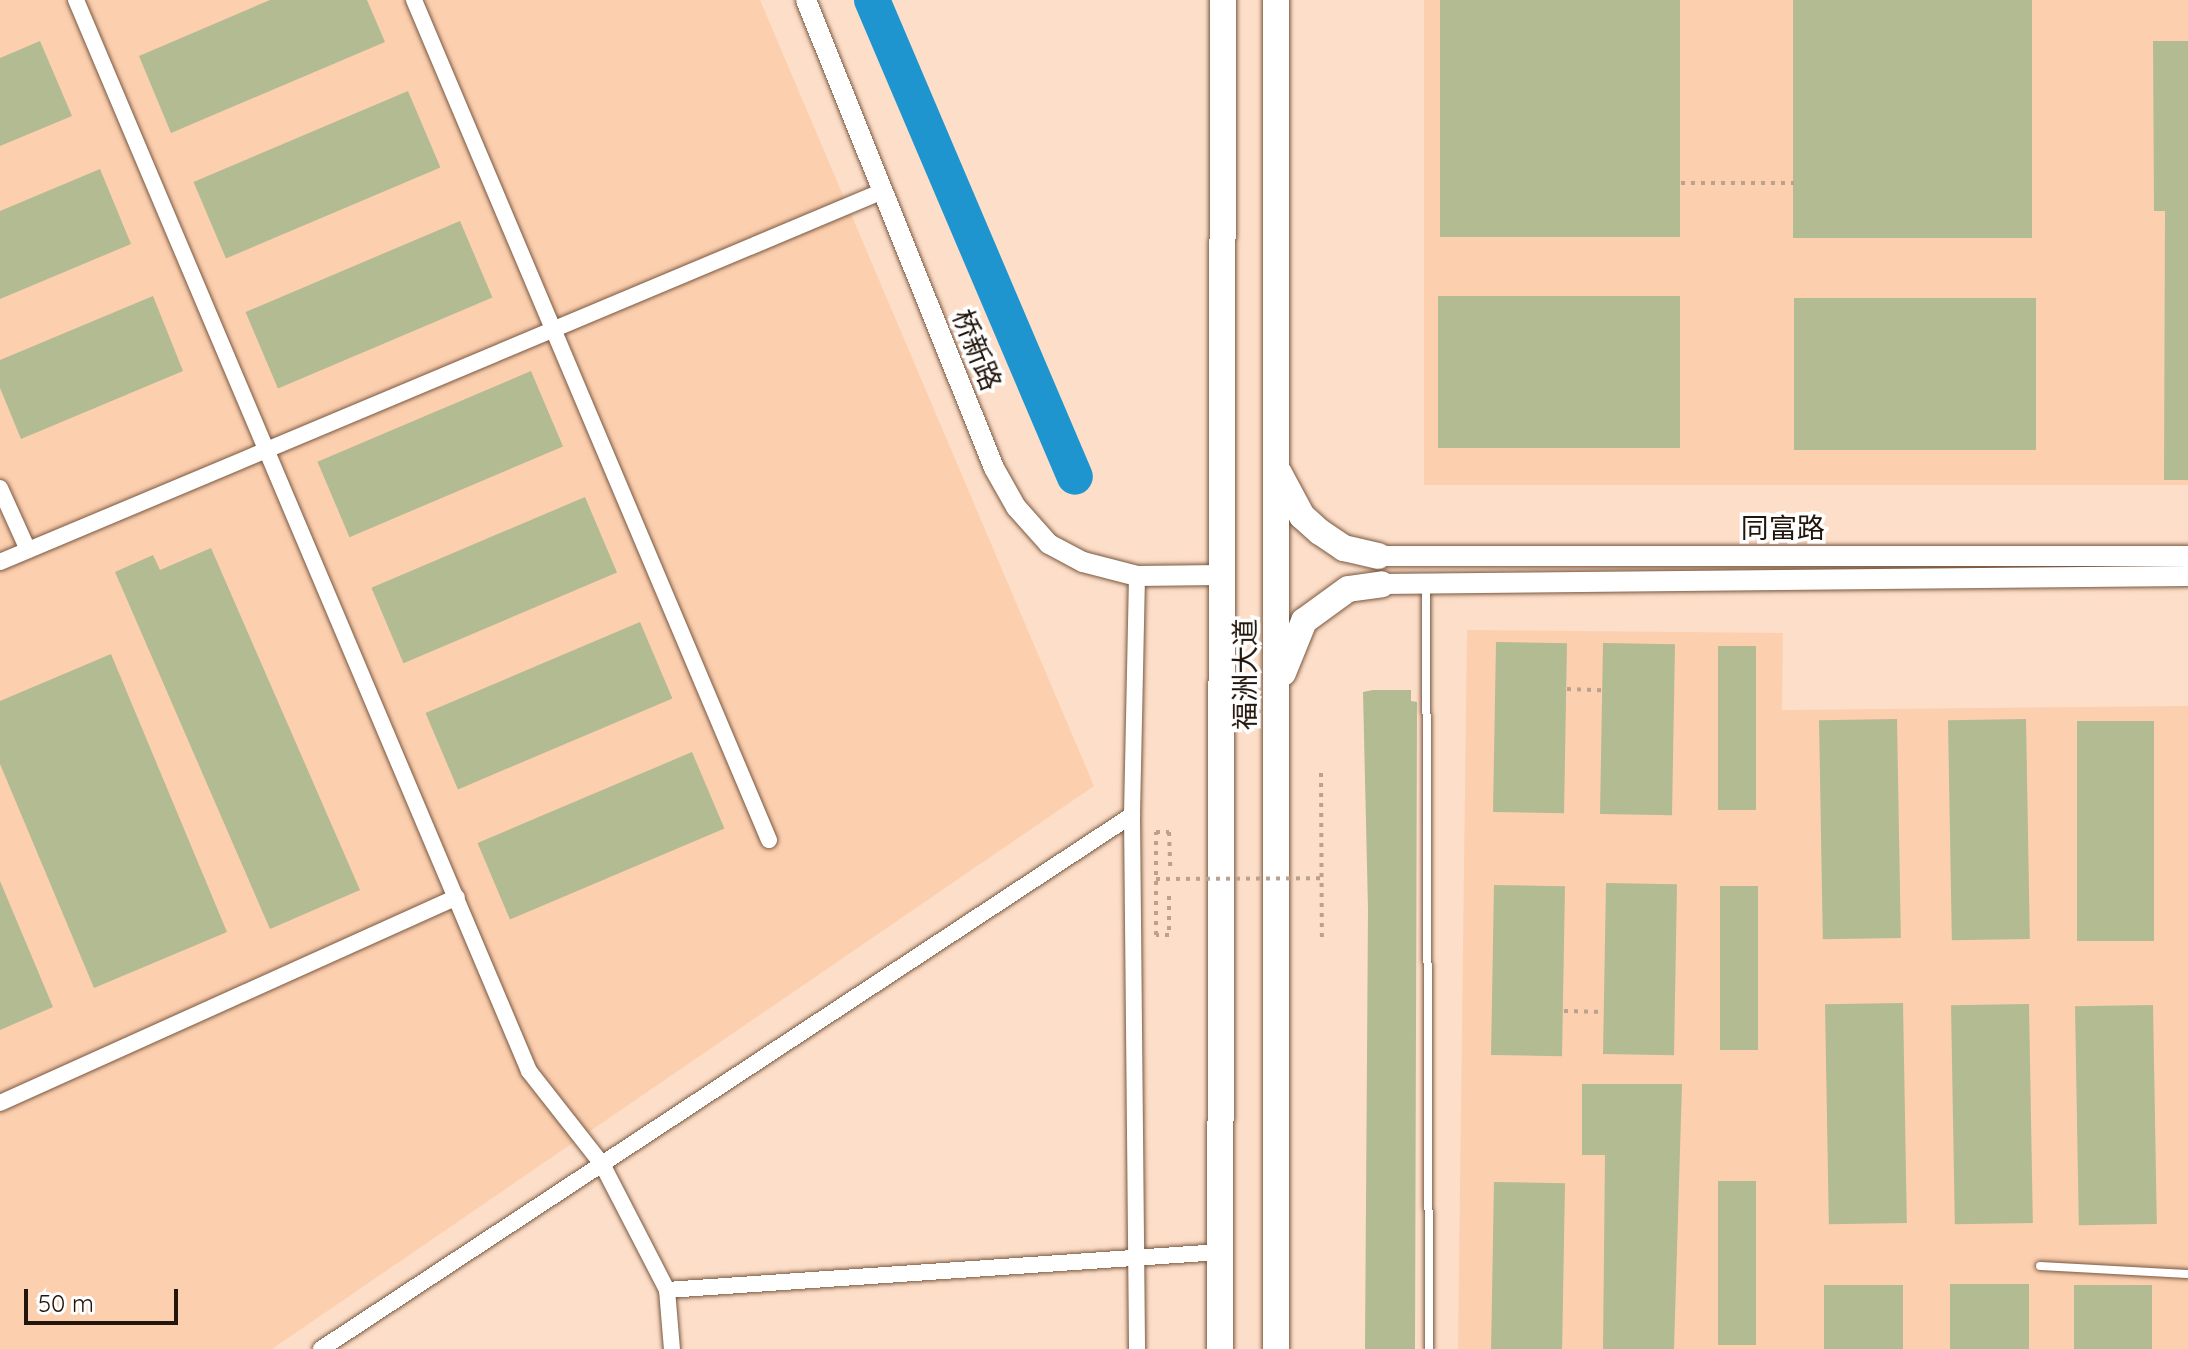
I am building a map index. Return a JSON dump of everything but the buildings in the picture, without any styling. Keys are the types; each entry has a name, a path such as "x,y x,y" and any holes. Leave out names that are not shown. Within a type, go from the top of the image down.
{"main road":[{"name":"福洲大道","path":"1220,1349 1223,0"},
{"name":"福洲大道","path":"1276,0 1276,1349"},
{"path":"1278,470 1302,516 1320,532 1344,548 1378,556"},
{"path":"1277,687 1304,621 1348,589 1382,584"}],"street":[{"path":"76,0 269,449 529,1071 602,1164 667,1290 672,1349"},
{"path":"414,0 550,331 769,840"},
{"name":"桥新路","path":"806,0 994,468 1016,507 1049,544 1083,562 1137,576 1221,575"},
{"path":"0,562 883,191"},
{"path":"0,488 28,550"},
{"name":"同富路","path":"1378,556 2188,556"},
{"path":"1137,576 1132,815 1137,1349"},
{"name":"同富路","path":"1382,584 2188,576"},
{"path":"321,1349 1132,815"},
{"path":"0,1103 457,897"},
{"path":"667,1290 1136,1255 1220,1252"}],"lane":[{"path":"1426,585 1429,1349"},
{"path":"2040,1266 2188,1274"}],"path":[{"path":"1681,183 1794,183"},
{"path":"1567,689 1602,690"},
{"path":"1321,773 1322,938"},
{"path":"1169,896 1169,935 1156,935 1156,832 1169,832 1170,869"},
{"path":"1156,879 1321,878"},
{"path":"1564,1011 1604,1012"}],"shaded area":[{"path":"0,0 760,0 1094,786 272,1349 0,1349"},
{"path":"1424,0 2188,0 2188,485 1424,485"},
{"path":"1467,630 1783,633 1782,710 2188,706 2188,1349 1458,1349"}],"waterway":[{"path":"872,0 1075,477"}]}
